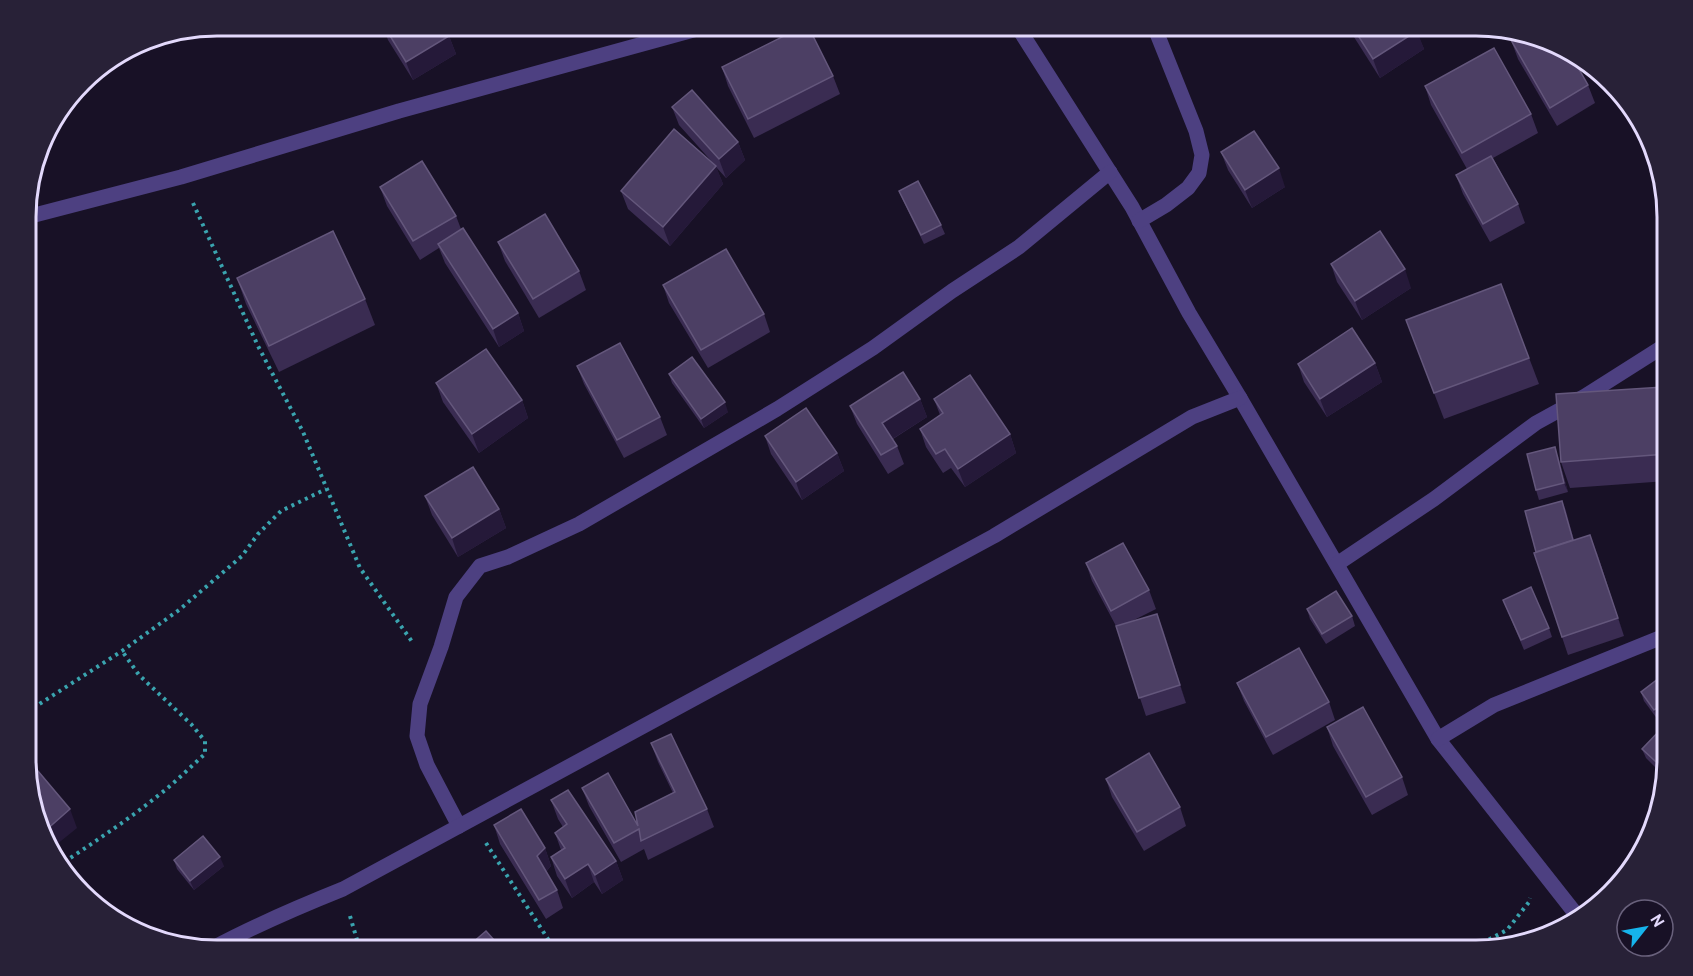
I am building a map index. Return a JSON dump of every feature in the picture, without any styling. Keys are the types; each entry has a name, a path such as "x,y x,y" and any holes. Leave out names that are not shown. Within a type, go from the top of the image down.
{"street":[{"path":"36,215 181,177 399,111 672,36"},
{"path":"1023,36 1139,221 1189,313 1438,739 1574,912"},
{"path":"1139,221 1166,205 1188,188 1199,173 1202,155 1196,131 1158,36"},
{"path":"465,823 428,765 417,736 420,704 456,597 480,566 508,557 579,524 777,409 873,348 952,291 1019,247 1110,172"},
{"path":"1337,564 1434,499 1536,423 1585,396 1657,350"},
{"path":"228,940 293,909 343,889 994,536 1192,417 1240,398"},
{"path":"1438,739 1494,705 1657,639"}],"path":[{"path":"181,177 258,346 303,432 360,568 432,672"},
{"path":"36,706 122,651 179,610 242,556 258,534 281,511 326,489"},
{"path":"66,861 96,842 161,793 205,754 205,741 191,724 139,675 122,651"},
{"path":"465,823 548,940"},
{"path":"1489,940 1507,930 1529,902 1540,869"},
{"path":"343,889 357,940"}],"building":[{"path":"390,36 449,36 406,62"},
{"path":"784,36 813,36 833,76 748,119 722,67"},
{"path":"1358,36 1409,36 1373,59"},
{"path":"1511,40 1523,42 1567,60 1578,68 1588,85 1550,108"},
{"path":"1494,48 1531,114 1462,153 1425,86"},
{"path":"692,90 738,142 719,159 672,107"},
{"path":"674,129 716,166 663,227 621,191"},
{"path":"1254,131 1279,168 1245,190 1221,152"},
{"path":"1491,156 1518,204 1483,224 1456,175"},
{"path":"422,161 456,216 413,241 380,187"},
{"path":"918,181 941,225 921,235 899,191"},
{"path":"545,214 579,271 533,299 498,242"},
{"path":"463,228 518,313 493,329 438,244"},
{"path":"333,231 365,299 269,346 237,278"},
{"path":"1380,231 1405,269 1355,301 1331,264"},
{"path":"726,249 764,314 701,350 663,285"},
{"path":"1501,284 1529,358 1434,393 1406,320"},
{"path":"1352,328 1375,363 1320,399 1298,364"},
{"path":"620,343 660,417 617,440 577,366"},
{"path":"486,349 522,400 472,434 436,383"},
{"path":"692,357 725,402 701,419 669,374"},
{"path":"903,372 920,399 882,423 897,446 881,455 850,406"},
{"path":"970,375 1010,434 958,469 945,449 936,454 920,429 943,413 934,399"},
{"path":"1657,387 1657,455 1561,462 1556,394"},
{"path":"806,408 837,453 796,482 765,436"},
{"path":"1555,447 1564,483 1536,490 1527,454"},
{"path":"473,467 499,509 452,538 425,496"},
{"path":"1562,501 1573,540 1536,552 1525,511"},
{"path":"1590,535 1618,618 1562,637 1534,553"},
{"path":"1123,543 1149,590 1111,611 1086,563"},
{"path":"1531,587 1549,628 1521,640 1503,600"},
{"path":"1336,591 1352,616 1322,634 1307,609"},
{"path":"1157,614 1180,685 1139,698 1116,626"},
{"path":"1299,648 1329,702 1266,737 1237,683"},
{"path":"1657,680 1657,708 1654,710 1641,692"},
{"path":"1363,707 1402,777 1366,797 1327,727"},
{"path":"1657,733 1657,763 1642,749"},
{"path":"671,734 707,809 641,841 639,829 614,843 582,788 608,773 638,826 635,812 675,792 651,743"},
{"path":"1149,753 1180,807 1137,832 1106,779"},
{"path":"37,770 70,809 50,827 42,806"},
{"path":"568,790 616,861 595,875 588,864 565,879 551,857 565,848 555,833 567,824 551,800"},
{"path":"521,809 545,848 537,856 557,890 539,900 494,825"},
{"path":"203,836 220,857 190,881 174,860"},
{"path":"486,931 494,940 476,940"}]}
